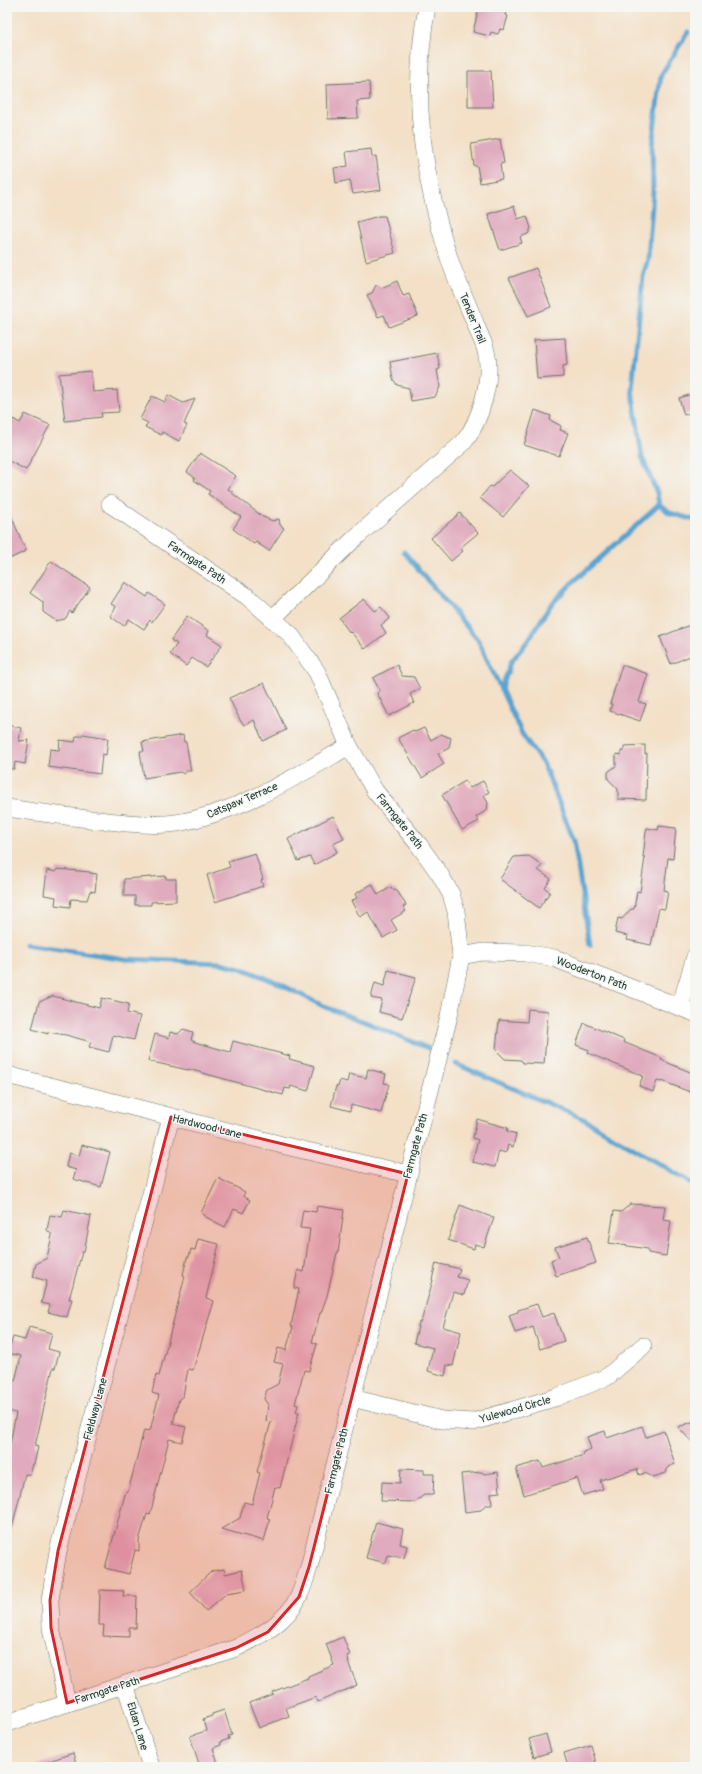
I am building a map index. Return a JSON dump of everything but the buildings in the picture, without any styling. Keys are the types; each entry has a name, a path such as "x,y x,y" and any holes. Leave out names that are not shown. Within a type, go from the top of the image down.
{"street":[{"name":"Tender Trail","path":"272,618 354,539 463,442 472,432 485,398 487,376 486,352 450,258 435,210 422,147 418,85 421,36 426,7"},
{"name":"Farmgate Path","path":"7,1723 236,1648 268,1632 289,1611 299,1597 309,1567 449,1016 461,956 456,911 451,894 439,873 419,845 375,791 349,746 317,672 290,634 248,597 110,504"},
{"name":"Catspaw Terrace","path":"7,808 91,820 146,825 174,823 206,816 248,800 294,777 349,746"},
{"name":"Wooderton Path","path":"461,956 483,952 525,953 554,958 687,1010"},
{"path":"687,1010 695,957"},
{"name":"Hardwood Lane","path":"7,1075 294,1148 408,1174"},
{"name":"Fieldway Lane","path":"67,1703 51,1628 50,1600 58,1551 171,1117"},
{"name":"Yulewood Circle","path":"352,1398 442,1420 473,1422 557,1397 607,1377 643,1346"},
{"name":"Eldan Lane","path":"125,1684 151,1767"}],"highlighted area":[{"path":"171,1117 408,1174 309,1567 299,1597 268,1632 236,1648 67,1703 51,1628 50,1600 58,1551"}],"waterway":[{"path":"688,32 661,75 652,146 653,191 648,259 643,276 632,389 642,457 657,493 659,505 670,513 695,520"},
{"path":"501,690 511,662 529,639 550,606 572,583 659,505"},
{"path":"404,552 478,640 522,734 544,765 574,841 590,945"},
{"path":"25,944 126,959 221,963 241,968 278,983 325,1007 430,1049"},
{"path":"456,1064 582,1118 695,1185"}]}
